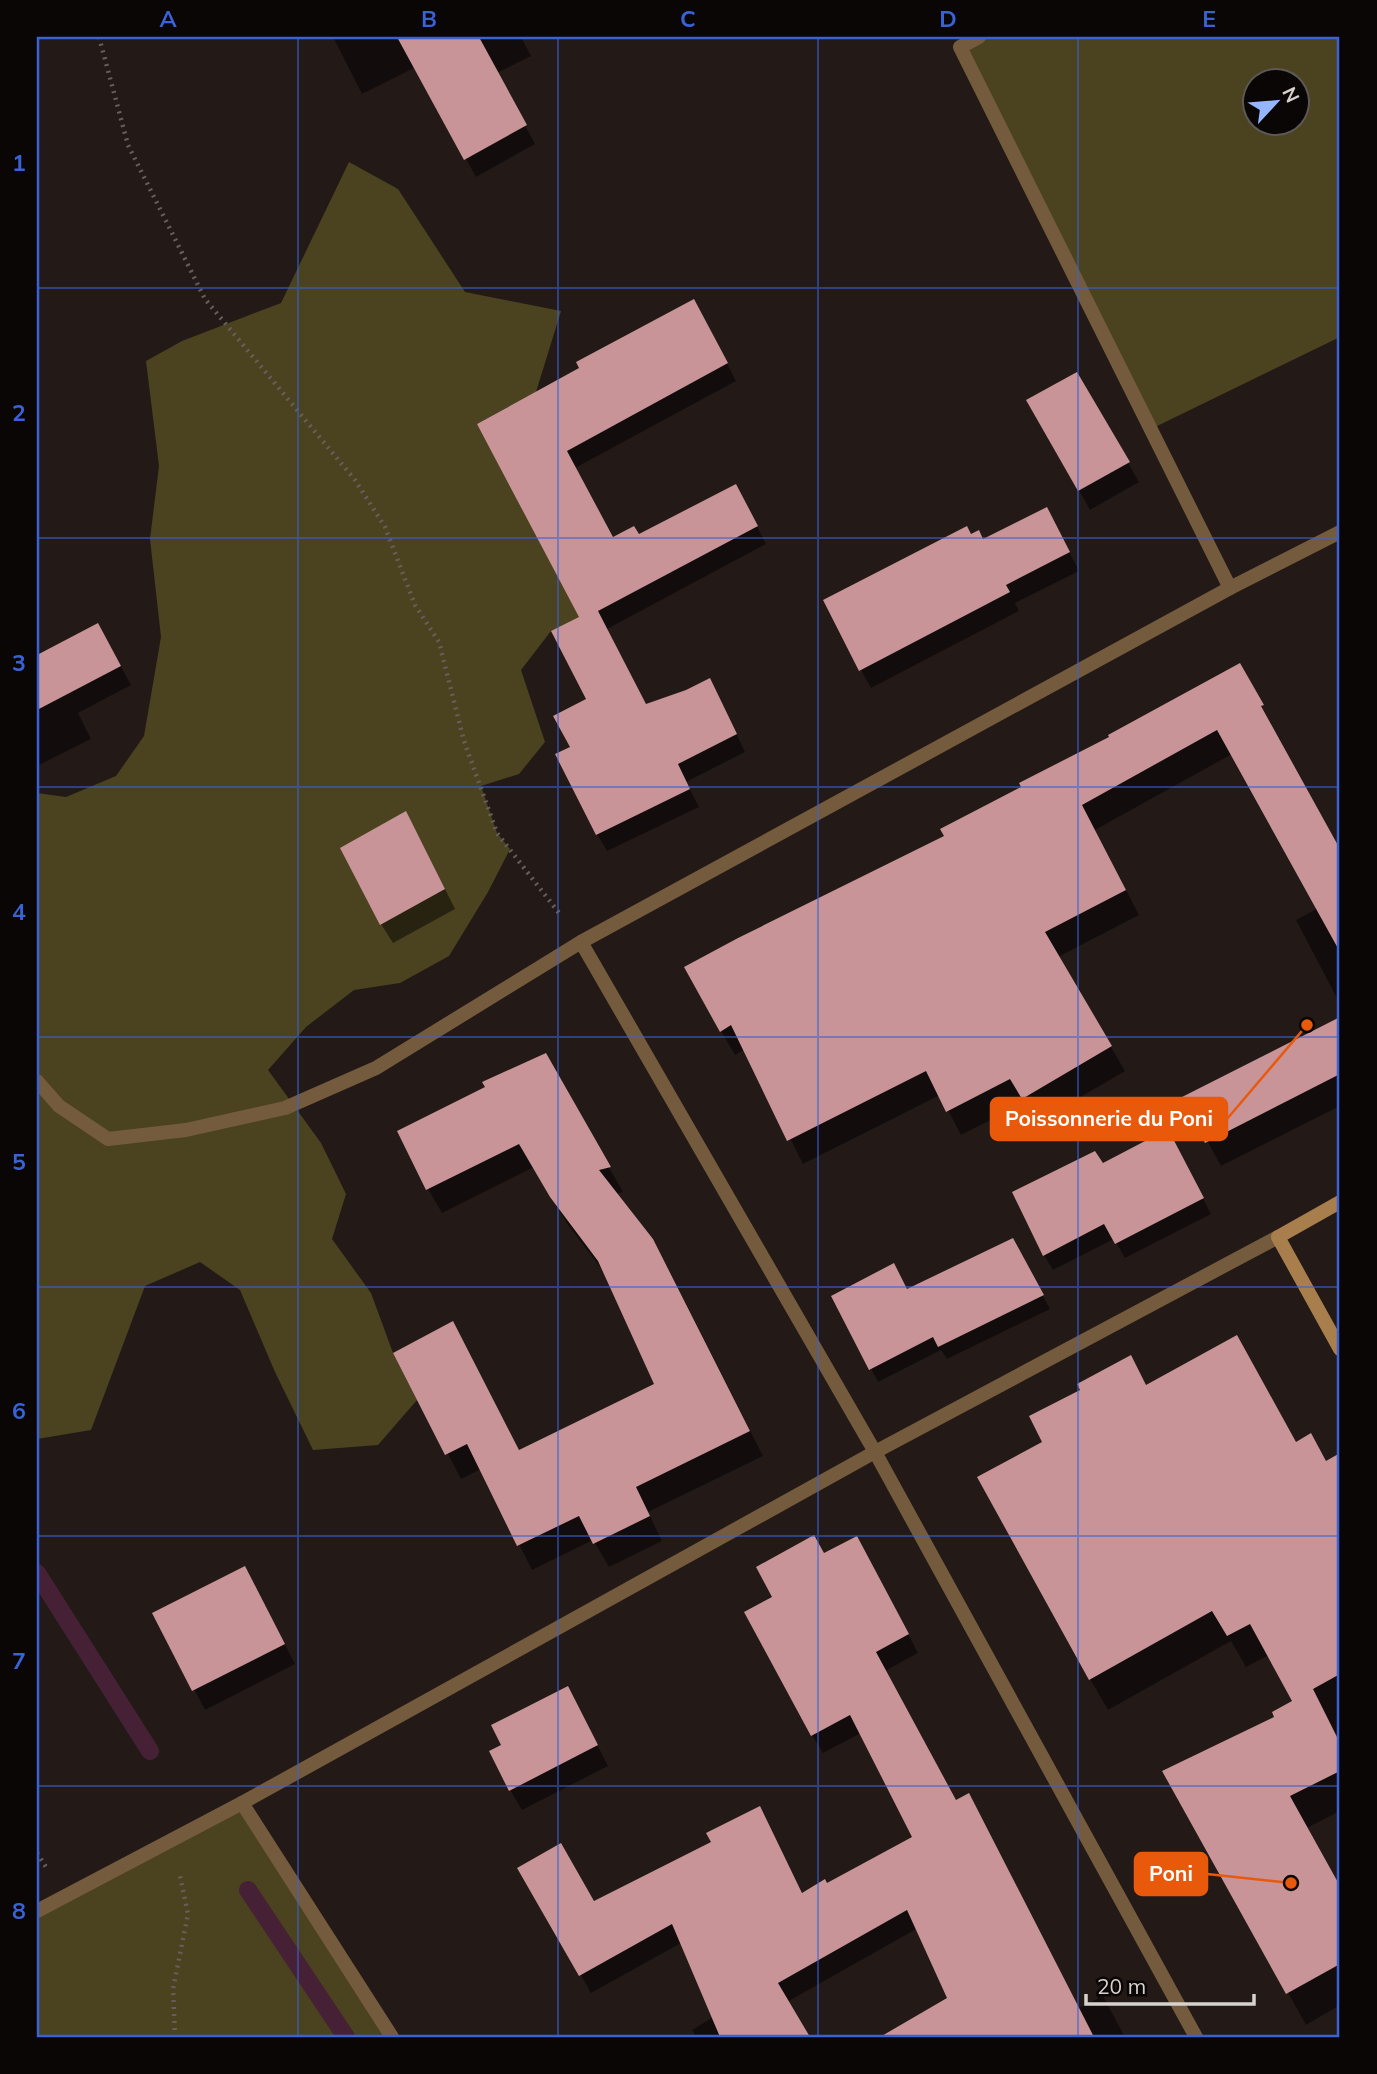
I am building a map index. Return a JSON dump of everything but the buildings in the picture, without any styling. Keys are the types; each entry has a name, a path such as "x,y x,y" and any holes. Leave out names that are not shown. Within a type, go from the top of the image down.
{"main road":[{"path":"1340,1202 1278,1237 1340,1349"}],"street":[{"path":"979,37 960,47 1230,588"},
{"path":"37,1081 59,1106 108,1139 186,1130 285,1108 376,1068 580,942 1230,588 1340,531"},
{"path":"580,942 875,1452 1196,2037"},
{"path":"37,1911 242,1803 875,1452 1278,1237"},
{"path":"242,1803 392,2037"}],"path":[{"path":"99,37 128,145 205,299 355,480 386,527 415,605 439,642 464,741 497,833 580,942"},
{"path":"172,1840 188,1914 173,1989 175,2037"}],"shaded area":[{"path":"979,37 1340,37 1340,337 1151,429 960,47"},
{"path":"349,162 398,189 465,292 561,311 536,392 477,424 609,605 551,631 521,670 545,742 519,774 481,786 497,833 510,849 488,892 449,956 400,983 354,990 306,1027 268,1070 321,1143 346,1194 332,1239 371,1293 393,1353 417,1400 378,1445 313,1450 275,1372 240,1290 200,1262 145,1286 91,1430 37,1439 37,793 66,797 116,776 144,736 161,637 150,539 159,466 146,361 182,341 281,303"},
{"path":"242,1803 392,2037 37,2037 37,1911"}],"waterway":[{"path":"37,1573 150,1751"},
{"path":"248,1890 346,2037"}],"place":[{"name":"Poissonnerie du Poni","path":"1307,1025"},
{"name":"Poni","path":"1291,1883"}]}
